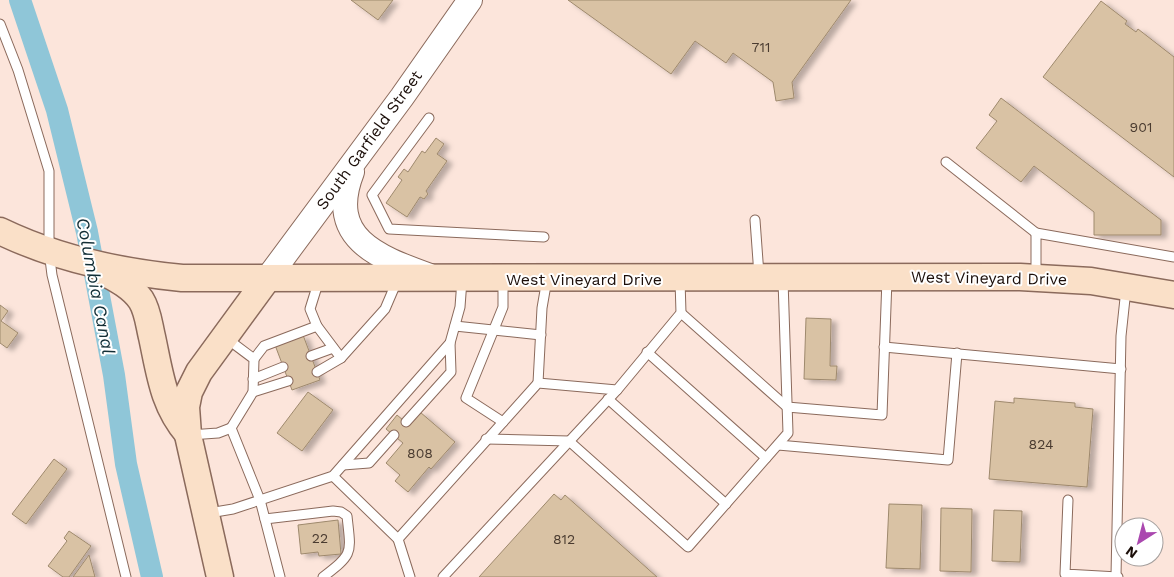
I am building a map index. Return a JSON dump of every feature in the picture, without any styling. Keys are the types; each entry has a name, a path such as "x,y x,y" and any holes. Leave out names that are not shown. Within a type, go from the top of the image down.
{"main road":[{"path":"0,231 48,251 108,271 141,300 148,317 167,402 174,416 188,435"},
{"name":"West Vineyard Drive","path":"108,271 182,278 267,279 1036,277 1091,281 1174,296"},
{"path":"220,577 188,435 186,407 189,392 199,372 267,279"}],"street":[{"name":"South Garfield Street","path":"267,279 470,0"},
{"path":"358,156 345,194 344,206 351,230 364,244 383,257 450,279"}],"lane":[{"path":"0,24 18,70 49,171 48,251 52,275 126,577"},
{"path":"429,118 372,195 388,229 544,237"},
{"path":"946,162 1036,232 1174,257"},
{"path":"486,439 569,441 688,547 788,433 787,407 771,278 755,220"},
{"path":"1036,232 1036,277"},
{"path":"681,313 787,407 882,415 887,277"},
{"path":"443,577 617,390 681,313 680,278"},
{"path":"319,279 310,310 317,326 341,358"},
{"path":"317,372 341,358 385,309 398,279"},
{"path":"406,422 450,372 450,343 460,307 450,279"},
{"path":"503,279 503,308 466,398 503,422"},
{"path":"398,539 538,383 547,279"},
{"path":"1068,500 1065,574 1117,577 1121,369 1126,286"},
{"path":"188,435 218,433 231,428 253,392 254,359 264,346 317,326"},
{"path":"455,326 541,335"},
{"path":"224,337 254,359"},
{"path":"206,513 233,509 333,476 450,343"},
{"path":"884,347 1121,369"},
{"path":"311,356 333,348"},
{"path":"647,352 766,458"},
{"path":"778,445 948,460 957,354"},
{"path":"253,379 283,367"},
{"path":"253,392 288,381"},
{"path":"538,383 617,390"},
{"path":"608,399 726,504"},
{"path":"231,428 260,500 280,577"},
{"path":"343,465 369,463 394,435"},
{"path":"333,476 398,539 410,577"},
{"path":"265,519 333,512 342,512 347,516 350,548 346,559 323,577"}],"building":[{"path":"351,0 393,0 378,20"},
{"path":"568,0 851,0 792,82 794,98 776,101 773,82 733,53 726,63 695,41 671,74"},
{"path":"1101,1 1127,21 1125,24 1136,32 1138,29 1174,57 1174,177 1043,77"},
{"path":"1001,98 1161,220 1161,235 1094,235 1094,212 1034,166 1021,182 976,148 997,121 989,115"},
{"path":"436,138 444,144 437,154 447,161 426,191 428,194 424,199 420,197 407,217 386,203 402,180 398,177 404,169 408,172 422,151 425,153"},
{"path":"0,305 8,311 1,321 18,333 7,348 0,343"},
{"path":"806,318 831,319 830,366 837,366 836,380 804,379"},
{"path":"303,335 320,380 292,390 275,345"},
{"path":"308,392 333,410 302,451 277,433"},
{"path":"1014,398 1075,403 1075,407 1093,409 1087,487 989,479 995,401 1014,403"},
{"path":"420,412 455,442 431,469 429,467 408,492 395,481 400,475 386,463 403,443 386,429 397,415 409,425"},
{"path":"54,459 67,469 26,524 12,514"},
{"path":"554,494 561,500 565,495 657,577 479,577"},
{"path":"889,504 922,505 920,569 886,568"},
{"path":"941,508 972,509 971,572 940,571"},
{"path":"994,510 1022,511 1020,562 992,561"},
{"path":"338,520 341,554 319,556 318,552 301,554 298,525"},
{"path":"69,531 91,546 69,577 63,577 48,566 67,541 64,538"},
{"path":"89,555 95,577 73,577"}],"waterway":[{"name":"Columbia Canal","path":"20,0 57,110 87,232 114,375 126,464 152,577"}]}
